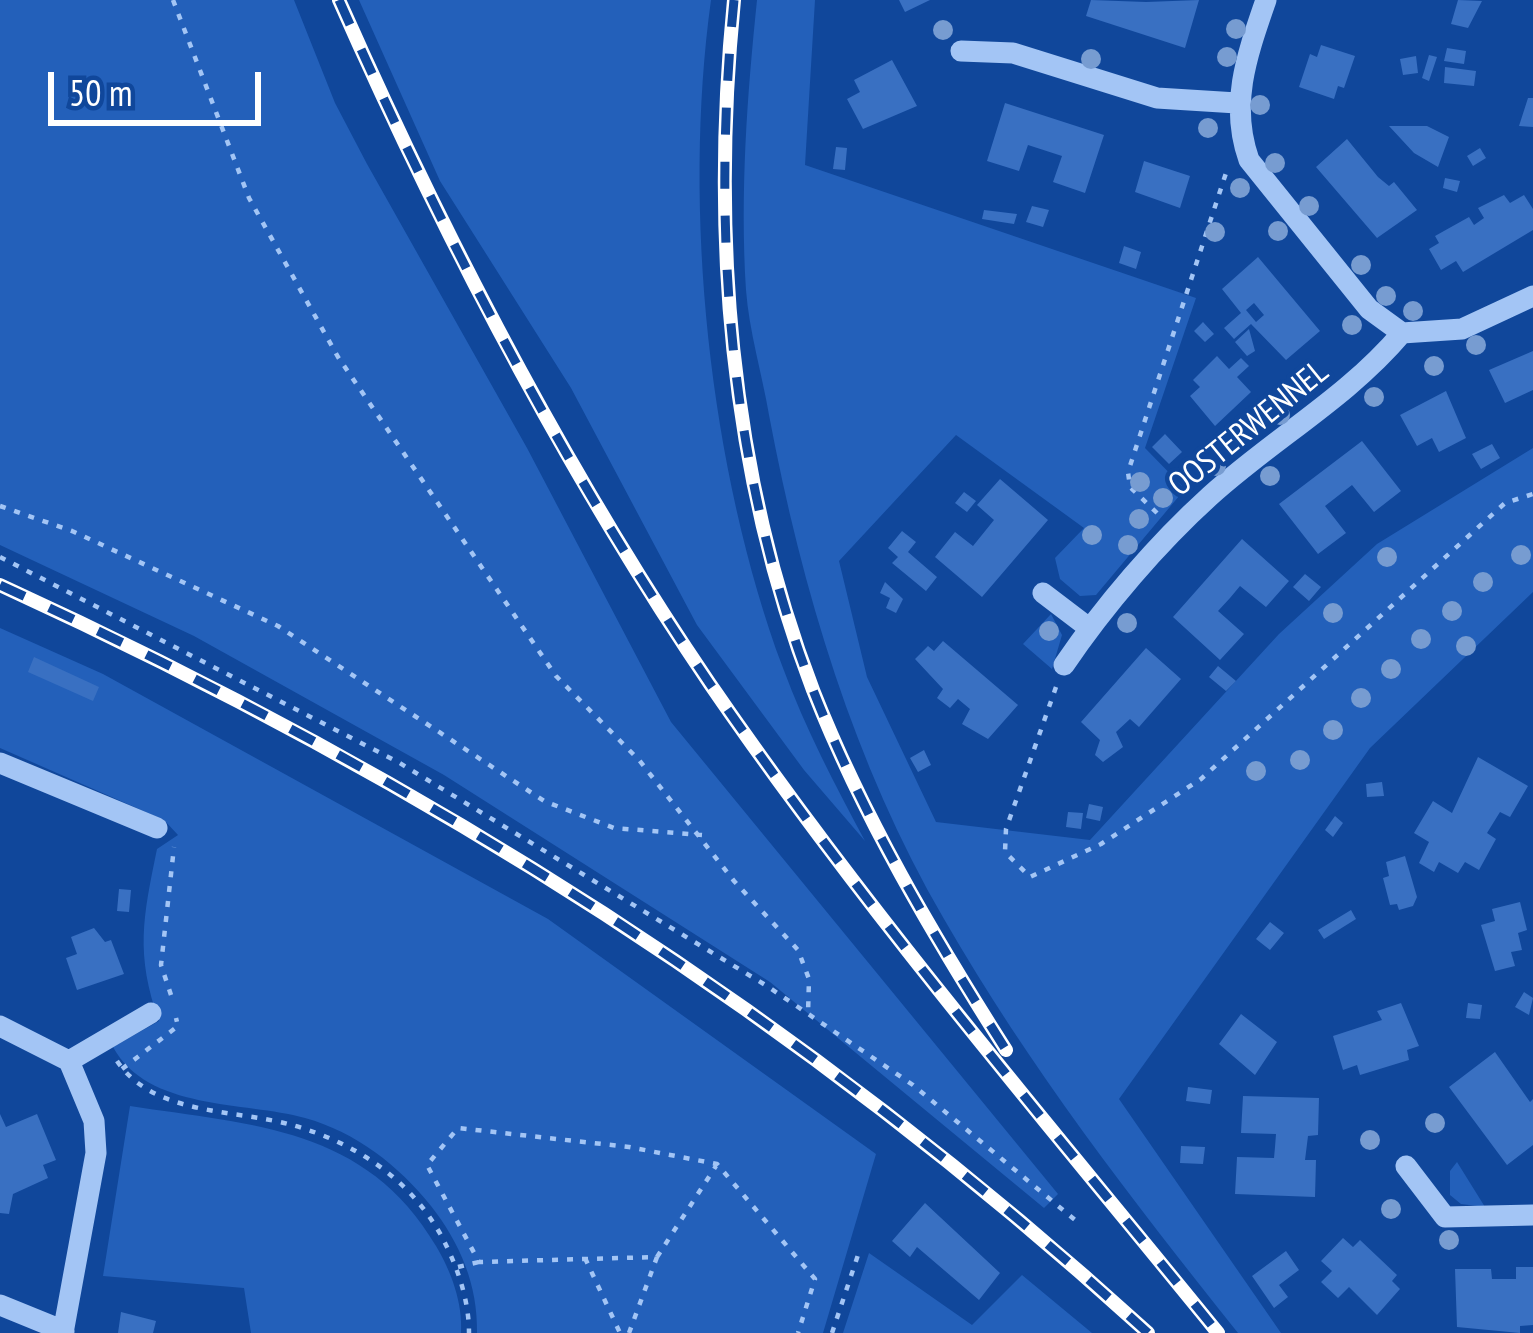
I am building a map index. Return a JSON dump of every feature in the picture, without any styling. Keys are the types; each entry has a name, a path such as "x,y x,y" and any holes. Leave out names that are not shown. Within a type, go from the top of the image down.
{"street":[{"path":"1266,0 1237,104 1249,160 1369,309 1402,333 1462,329 1533,296"},
{"path":"961,52 1013,53 1157,98 1237,104"},
{"name":"OOSTERWENNEL","path":"1064,665 1089,628 1208,498 1365,377 1402,333"},
{"path":"1042,593 1089,628"},
{"path":"0,763 157,828"},
{"path":"69,1061 151,1013"},
{"path":"0,1026 69,1061 94,1120 96,1153 63,1332 0,1305"},
{"path":"1406,1166 1445,1217 1533,1215"}],"path":[{"path":"173,0 249,198 338,357 556,676 640,760 734,881 798,950 808,979 808,1014"},
{"path":"1168,522 1130,487 1129,472 1226,172 1236,167"},
{"path":"1064,665 1006,830 1005,852 1030,877 1101,844 1201,779 1505,503 1533,494"},
{"path":"0,506 72,531 278,626 544,801 614,828 702,835"},
{"path":"0,557 398,762 808,1014 913,1085 1081,1226"},
{"path":"122,1069 178,1026 161,965 174,844 157,828"},
{"path":"103,1040 122,1069 160,1096 293,1125 356,1150 392,1174 431,1217 458,1267 469,1333"},
{"path":"479,1262 427,1165 458,1128 717,1164 815,1279 798,1333"},
{"path":"629,1333 657,1257 717,1164"},
{"path":"832,1333 859,1252"},
{"path":"458,1267 479,1262 657,1257"},
{"path":"585,1258 620,1333"}],"shaded area":[{"path":"0,0 294,0 335,103 527,448 671,722 1058,1194 1044,1208 770,982 444,775 194,636 0,545"},
{"path":"359,0 711,0 700,165 708,338 720,424 757,591 783,668 865,841 804,770 697,625 571,388 440,181"},
{"path":"757,0 815,0 805,165 1196,298 1145,448 1185,489 1096,595 1080,596 1060,579 1055,558 1084,528 956,435 839,561 867,677 936,822 1090,840 1279,634 1377,544 1533,448 1533,592 1370,748 1119,1099 1281,1333 1238,1333 1083,1132 944,919 858,738 798,546 748,305 744,181"},
{"path":"1051,614 1062,635 1052,669 1023,644"},
{"path":"0,628 103,674 548,919 876,1154 823,1333 477,1333 471,1281 451,1235 391,1164 324,1124 173,1093 129,1068 113,1047 159,1021 144,955 145,916 157,849 178,835 164,820 0,748"},
{"path":"130,1106 262,1127 341,1154 376,1177 408,1207 436,1246 458,1299 461,1333 251,1333 244,1288 103,1276"},
{"path":"1457,1162 1485,1207 1461,1204 1450,1195 1450,1171"},
{"path":"869,1253 972,1325 1022,1275 1092,1333 843,1333"}],"building":[{"path":"899,0 930,0 905,12"},
{"path":"1091,0 1199,0 1185,48 1086,16"},
{"path":"1458,0 1482,1 1468,28 1451,24"},
{"path":"1321,45 1355,56 1344,88 1338,86 1334,99 1299,87 1310,54 1317,57"},
{"path":"1447,48 1466,51 1464,64 1444,61"},
{"path":"1429,55 1437,57 1429,81 1422,78"},
{"path":"1416,56 1418,73 1403,75 1400,59"},
{"path":"892,60 917,106 863,129 847,99 860,92 854,80"},
{"path":"1445,67 1476,71 1474,86 1444,83"},
{"path":"1528,98 1533,98 1533,127 1519,126"},
{"path":"1005,103 1104,135 1085,193 1053,182 1062,156 1028,145 1019,171 987,161"},
{"path":"1389,126 1427,126 1449,137 1438,167 1414,153"},
{"path":"1347,139 1378,177 1389,186 1394,182 1417,210 1377,238 1316,167"},
{"path":"836,147 847,148 845,170 833,169"},
{"path":"1480,148 1486,158 1473,166 1467,156"},
{"path":"1144,161 1190,176 1180,208 1135,192"},
{"path":"1445,178 1460,181 1457,192 1443,188"},
{"path":"1504,195 1510,203 1524,195 1533,209 1533,230 1463,272 1456,261 1441,270 1429,249 1439,243 1435,236 1469,217 1474,225 1484,218 1478,208"},
{"path":"1032,206 1049,210 1043,227 1026,222"},
{"path":"984,210 1017,214 1014,224 982,219"},
{"path":"1124,246 1141,252 1136,269 1119,263"},
{"path":"1258,257 1320,331 1286,360 1251,324 1234,339 1224,328 1241,313 1222,289","holes":["1254,303 1264,315 1256,322 1246,310"]},
{"path":"1203,322 1214,334 1205,342 1194,331"},
{"path":"1249,329 1255,351 1247,356 1235,342"},
{"path":"1533,351 1533,390 1505,403 1489,370"},
{"path":"1217,356 1229,369 1241,358 1249,366 1237,377 1251,392 1215,426 1190,396 1200,387 1193,380"},
{"path":"1446,391 1466,438 1439,452 1432,438 1417,446 1400,415"},
{"path":"1165,434 1182,452 1169,464 1152,447"},
{"path":"1362,441 1401,491 1374,512 1352,485 1325,506 1346,533 1318,554 1279,504"},
{"path":"1492,444 1500,458 1481,469 1472,454"},
{"path":"1000,479 1048,520 982,597 935,557 955,532 973,546 994,520 977,505"},
{"path":"964,492 976,501 967,512 955,503"},
{"path":"902,531 916,542 908,552 937,577 926,591 892,563 898,557 888,548"},
{"path":"1242,539 1289,581 1266,607 1240,586 1218,611 1244,634 1220,660 1173,617"},
{"path":"1305,574 1321,587 1309,601 1293,587"},
{"path":"885,582 903,599 896,613 886,608 890,598 880,593"},
{"path":"943,641 1018,705 988,739 962,724 970,709 958,699 950,708 937,698 943,689 915,659 928,646 934,651"},
{"path":"1146,648 1181,679 1139,727 1130,719 1116,732 1123,747 1103,762 1095,755 1100,740 1081,722"},
{"path":"34,657 99,687 93,701 28,672"},
{"path":"1218,666 1236,681 1226,691 1209,677"},
{"path":"924,750 931,765 918,772 910,758"},
{"path":"1478,757 1528,786 1510,817 1500,812 1487,833 1496,839 1479,870 1465,862 1458,873 1439,862 1434,872 1419,863 1429,842 1414,833 1433,801 1452,813"},
{"path":"1382,782 1384,796 1367,797 1366,784"},
{"path":"1089,804 1103,807 1100,821 1086,818"},
{"path":"1068,812 1083,813 1081,829 1066,827"},
{"path":"1335,816 1343,823 1333,837 1325,830"},
{"path":"1405,856 1417,897 1413,906 1399,910 1397,904 1390,905 1383,878 1389,876 1386,862"},
{"path":"119,889 131,890 129,912 117,911"},
{"path":"1520,902 1527,930 1518,933 1522,950 1511,952 1515,966 1495,971 1481,925 1495,921 1492,909"},
{"path":"1351,910 1356,919 1324,939 1318,930"},
{"path":"1270,922 1284,933 1270,950 1256,939"},
{"path":"94,928 105,942 111,940 124,974 77,990 66,958 77,954 71,937"},
{"path":"1524,992 1533,998 1529,1015 1515,1007"},
{"path":"1401,1003 1419,1046 1407,1050 1409,1060 1360,1075 1357,1065 1343,1070 1333,1036 1382,1020 1377,1011"},
{"path":"1468,1003 1482,1005 1480,1019 1466,1018"},
{"path":"1241,1014 1277,1042 1255,1075 1219,1044"},
{"path":"1495,1052 1530,1102 1533,1099 1533,1145 1507,1165 1449,1087"},
{"path":"1188,1087 1212,1090 1210,1104 1186,1101"},
{"path":"1243,1096 1319,1098 1318,1135 1308,1136 1305,1160 1316,1160 1315,1197 1235,1194 1237,1157 1274,1158 1275,1147 1276,1134 1241,1133"},
{"path":"0,1114 6,1127 37,1114 56,1160 43,1165 48,1178 13,1194 9,1214 0,1213"},
{"path":"1181,1146 1205,1147 1203,1164 1180,1163"},
{"path":"925,1203 1000,1273 979,1300 917,1247 910,1257 892,1241"},
{"path":"1343,1238 1353,1247 1360,1240 1397,1275 1392,1281 1400,1289 1377,1315 1349,1287 1338,1298 1321,1282 1332,1271 1321,1261"},
{"path":"1286,1251 1299,1270 1279,1285 1288,1297 1274,1308 1252,1276"},
{"path":"1516,1267 1533,1267 1533,1325 1520,1326 1520,1333 1457,1327 1455,1269 1491,1269 1492,1279 1516,1279"},
{"path":"121,1312 156,1321 153,1333 118,1333"}],"railway":[{"path":"339,0 509,350 656,603 769,768 893,933 1218,1333"},
{"path":"734,0 727,87 727,263 733,350 762,522 813,690 854,784 926,919 1006,1050"},
{"path":"0,585 310,739 604,914 745,1009 883,1111 1017,1218 1148,1333"}]}
